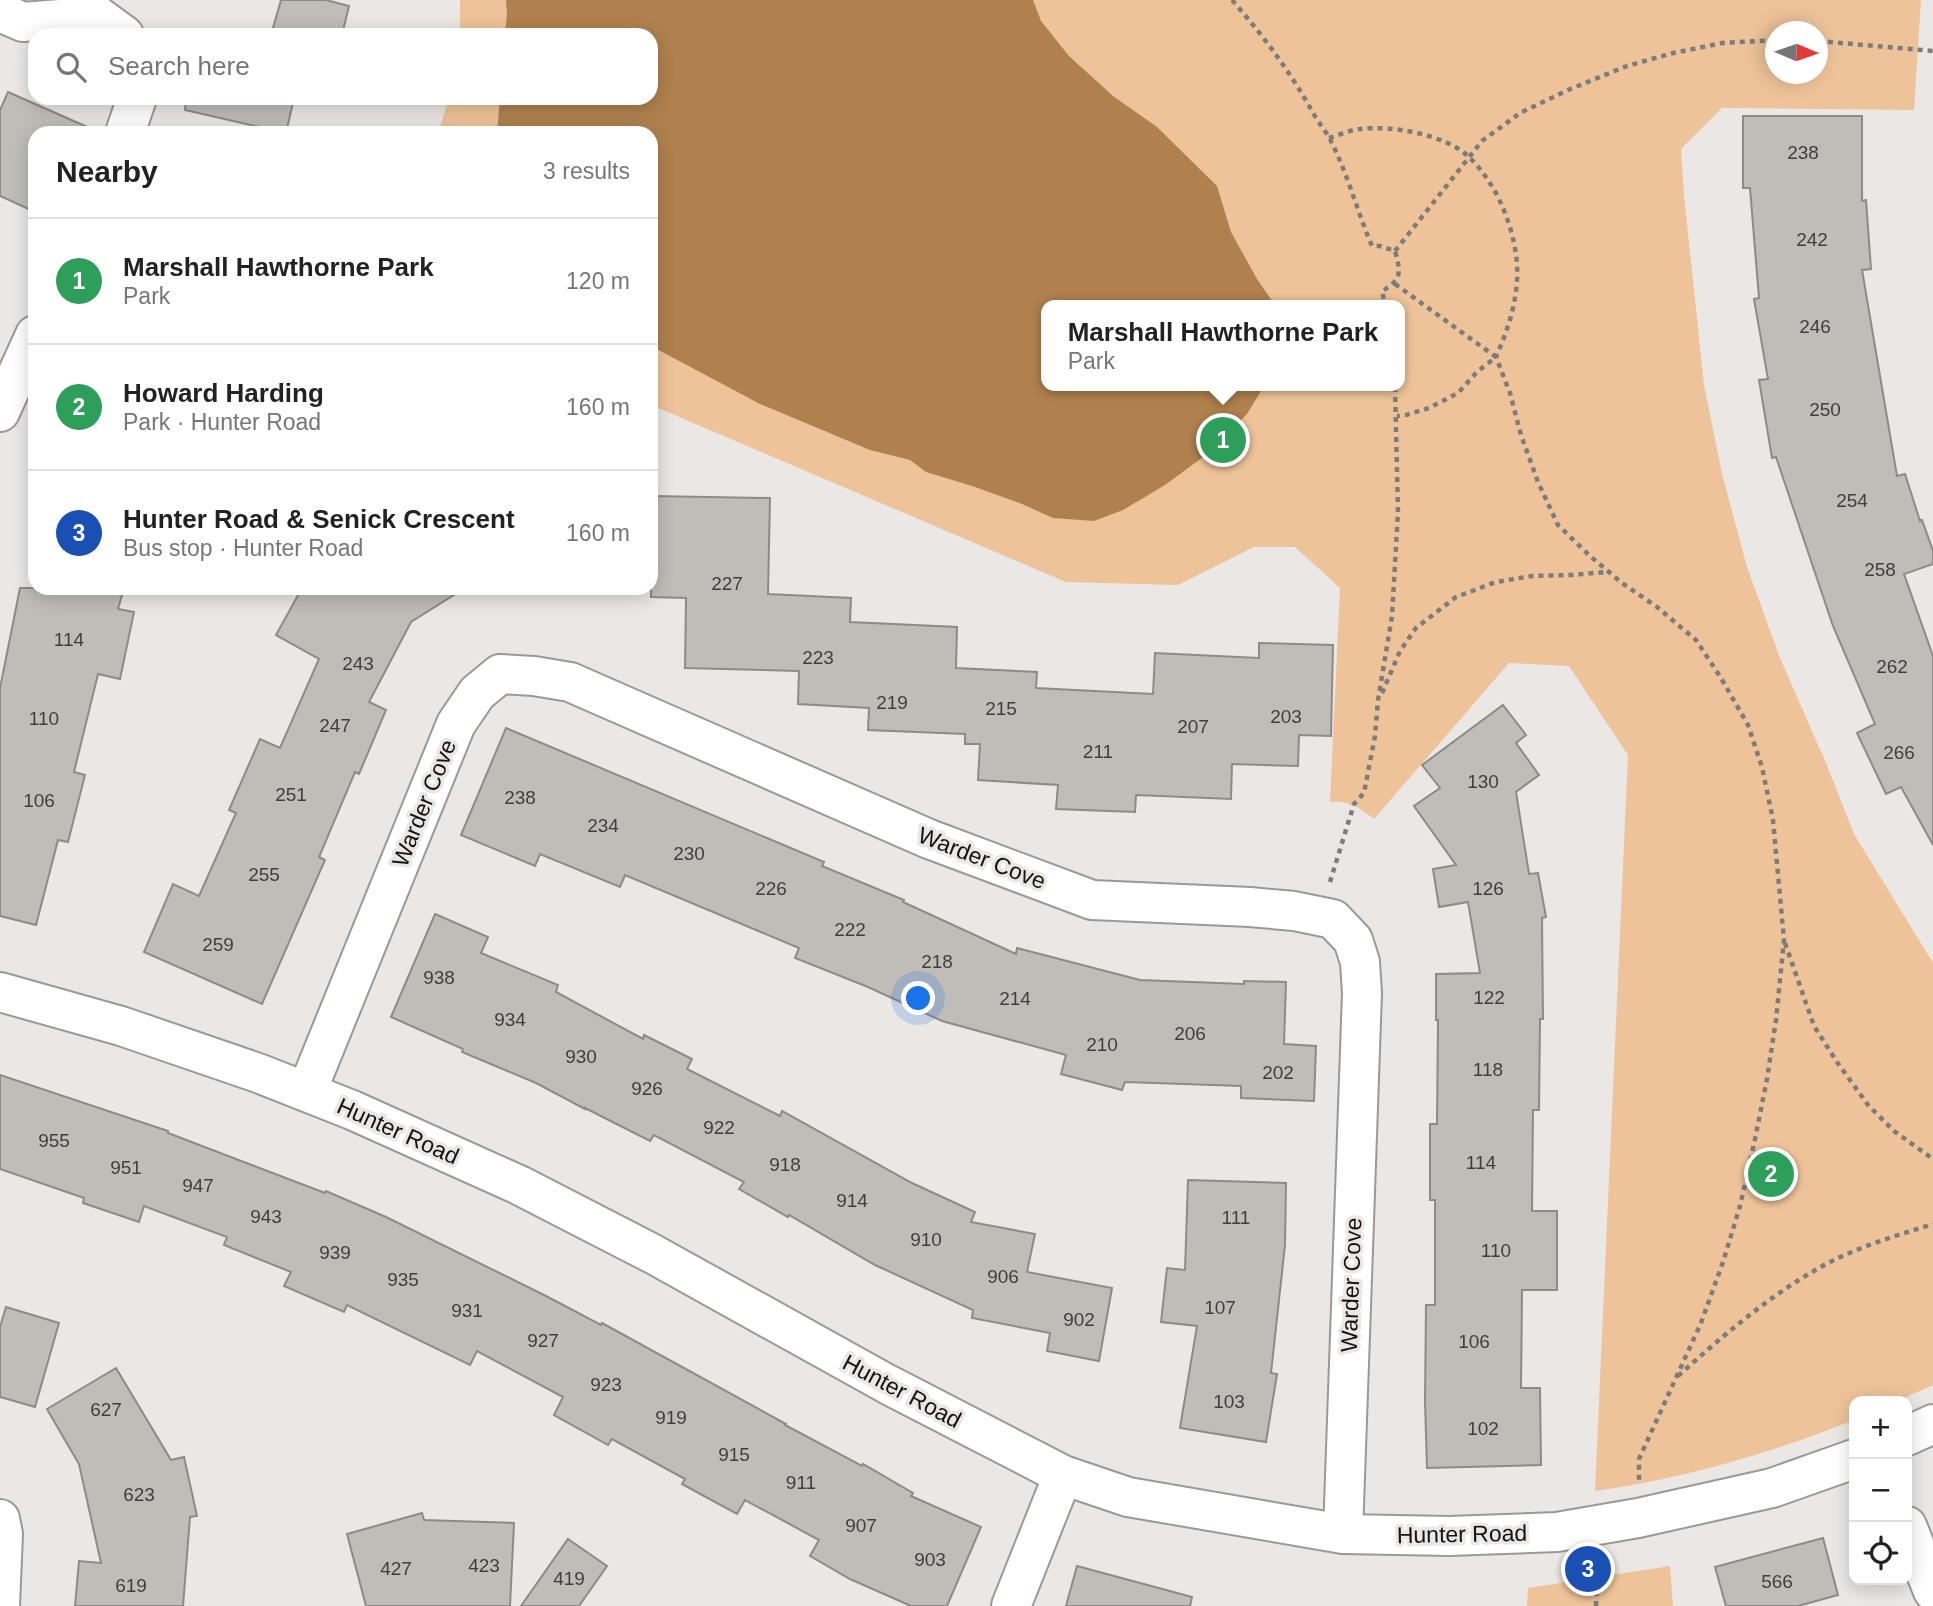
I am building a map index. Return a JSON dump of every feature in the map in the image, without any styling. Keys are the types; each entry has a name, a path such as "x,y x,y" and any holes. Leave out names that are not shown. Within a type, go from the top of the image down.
{"street":[{"path":"0,12 23,22 98,16 114,28"},
{"path":"127,126 135,105"},
{"path":"0,412 28,350"},
{"name":"Warder Cove","path":"307,1091 456,724 477,693 500,674 570,682 929,839 1092,900 1250,907 1333,919 1353,940 1360,962 1361,983 1343,1534"},
{"name":"Hunter Road","path":"0,992 121,1026 307,1091 352,1110 519,1185 653,1254 887,1384 1063,1475 1128,1497 1343,1534 1449,1536 1557,1532 1639,1518 1772,1488 1849,1461"},
{"path":"1912,1434 1933,1424"},
{"path":"1012,1606 1063,1475"},
{"path":"0,1519 3,1534 0,1606"},
{"path":"1912,1537 1933,1591"}],"path":[{"path":"1232,0 1293,77 1329,138 1347,176 1372,246 1395,251"},
{"path":"1395,251 1482,141 1520,113 1627,66 1723,43 1765,41"},
{"path":"1828,42 1933,51"},
{"path":"1329,138 1360,129 1387,129 1418,133 1450,144 1470,157 1497,194 1512,229 1518,260 1517,291 1509,326 1496,358 1477,372 1458,393 1429,408 1397,415"},
{"path":"1384,300 1382,291 1395,284 1399,278 1395,251"},
{"path":"1395,284 1496,358 1538,482 1558,525 1608,572 1657,607 1696,640 1748,725 1762,766 1773,820 1784,940 1767,1079 1740,1206 1723,1262 1701,1323 1639,1459"},
{"path":"1319,916 1354,804 1364,793 1375,736 1392,616 1398,512 1395,391"},
{"path":"1378,700 1400,651 1416,628 1456,597 1496,582 1532,576 1608,572"},
{"path":"1784,940 1814,1026 1837,1062 1868,1105 1894,1131 1933,1158"},
{"path":"1676,1377 1727,1332 1791,1285 1830,1262 1933,1224"},
{"path":"1596,1606 1597,1576"}],"shaded area":[{"path":"460,0 1921,0 1914,110 1722,108 1681,149 1704,385 1722,474 1747,567 1780,658 1854,834 1933,963 1933,1385 1908,1396 1849,1396 1849,1422 1759,1454 1694,1472 1595,1491 1628,755 1569,666 1509,663 1374,819 1354,806 1343,802 1330,802 1340,588 1295,547 1254,547 1178,585 1066,582 658,408 658,126 440,126 447,105 658,105 658,28 460,28"},
{"path":"506,0 1033,0 1041,21 1069,56 1113,96 1157,127 1217,186 1231,232 1272,300 1041,300 1041,391 1261,391 1247,414 1210,452 1165,485 1123,510 1094,521 1053,518 1022,504 926,472 910,460 870,450 760,404 658,350 658,126 498,126 499,105 658,105 658,28 506,28"},
{"path":"1670,1566 1673,1606 1527,1606 1528,1588"}],"building":[{"path":"281,0 326,0 349,6 344,28 273,28"},
{"path":"8,92 28,101 28,105 37,105 85,126 28,126 28,209 0,196 0,110"},
{"path":"185,105 292,105 288,126 255,126 185,110"},
{"path":"1743,116 1862,116 1862,201 1866,200 1871,269 1862,270 1897,476 1905,474 1933,551 1933,564 1904,574 1933,656 1933,845 1901,787 1886,794 1857,733 1875,724 1833,626 1776,457 1772,458 1759,380 1768,379 1754,299 1759,298 1750,188 1743,188"},
{"path":"658,496 770,498 768,594 851,598 850,622 957,627 956,668 1037,672 1036,688 1153,694 1155,653 1259,658 1259,643 1333,645 1331,736 1299,735 1298,766 1232,764 1231,799 1136,795 1135,812 1056,809 1058,785 978,780 980,744 965,744 965,734 868,730 869,708 798,704 799,671 685,668 686,598 651,597 658,595"},
{"path":"20,588 28,588 28,595 122,595 118,609 134,612 120,679 98,674 74,772 85,775 68,842 58,840 36,925 0,916 0,688"},
{"path":"298,595 454,595 411,622 369,702 386,710 359,774 355,772 319,857 325,860 262,1004 144,952 173,884 199,896 236,813 229,810 260,739 280,748 319,659 276,635"},
{"path":"1503,705 1526,735 1516,743 1539,775 1516,792 1529,874 1538,873 1546,917 1542,918 1543,1019 1540,1019 1539,1110 1533,1110 1532,1211 1557,1211 1557,1290 1522,1290 1521,1388 1540,1388 1541,1465 1427,1468 1426,1305 1435,1305 1435,1200 1430,1200 1430,1124 1437,1124 1436,974 1480,973 1468,902 1439,907 1433,869 1456,865 1414,806 1440,788 1422,765"},
{"path":"506,728 824,862 822,866 904,900 903,902 1016,954 1017,948 1140,980 1244,984 1244,981 1286,982 1284,1044 1316,1046 1314,1101 1241,1098 1241,1086 1125,1082 1122,1090 1061,1074 1066,1055 942,1021 868,987 795,958 799,948 625,875 620,887 540,854 535,866 461,835"},
{"path":"435,914 488,937 481,953 558,985 556,992 643,1039 644,1035 692,1059 687,1069 780,1116 782,1111 912,1183 975,1212 971,1222 1035,1234 1027,1272 1112,1288 1099,1361 1047,1351 1050,1333 972,1318 973,1310 875,1265 739,1189 744,1182 654,1135 650,1141 536,1083 462,1052 463,1049 391,1017"},
{"path":"0,1075 168,1131 325,1193 326,1191 386,1217 601,1325 602,1323 785,1425 862,1466 863,1464 913,1493 911,1496 981,1527 947,1606 911,1606 850,1579 810,1556 819,1540 745,1500 737,1514 682,1484 685,1479 612,1439 608,1445 554,1415 563,1397 477,1351 470,1365 347,1305 344,1312 284,1286 291,1272 224,1245 227,1237 144,1206 139,1222 83,1203 84,1198 0,1169"},
{"path":"1188,1180 1286,1183 1285,1245 1271,1373 1277,1374 1266,1442 1180,1428 1197,1326 1161,1322 1167,1268 1185,1270"},
{"path":"6,1307 59,1323 35,1407 0,1397 0,1327"},
{"path":"116,1368 171,1460 184,1457 197,1516 190,1517 183,1606 75,1606 79,1561 101,1563 79,1464 47,1409"},
{"path":"422,1513 424,1520 514,1523 510,1606 366,1606 347,1534"},
{"path":"1823,1538 1838,1595 1798,1606 1726,1606 1715,1567"},
{"path":"568,1539 607,1566 579,1606 521,1606"},
{"path":"1077,1566 1192,1597 1190,1606 1066,1606"}],"place":[{"name":"Marshall Hawthorne Park","path":"1223,440"},
{"name":"Howard Harding","path":"1771,1174"},
{"name":"Hunter Road & Senick Crescent","path":"1588,1569"}]}
